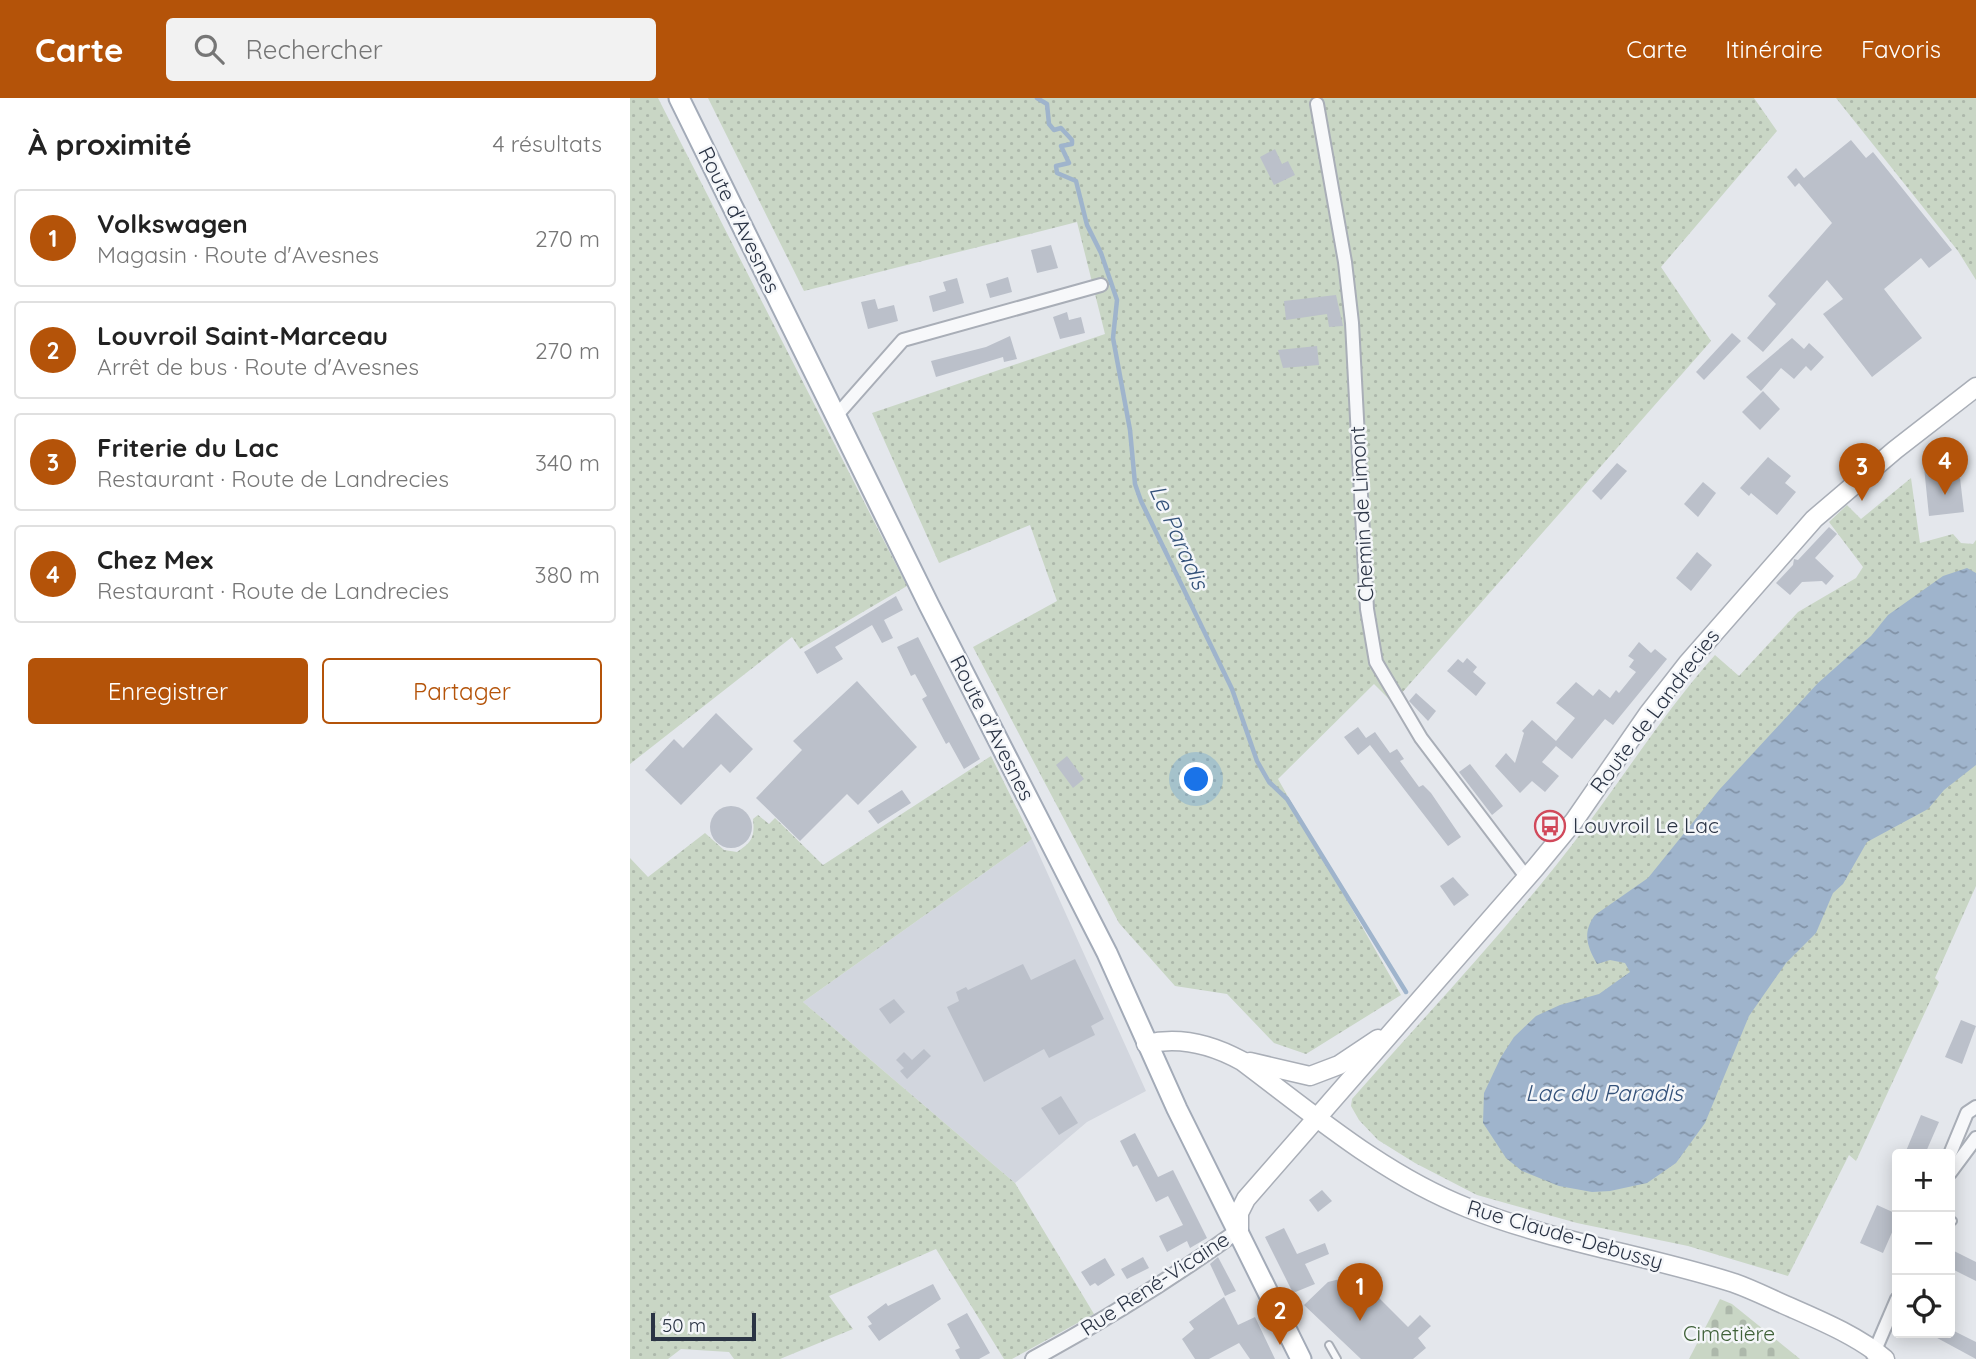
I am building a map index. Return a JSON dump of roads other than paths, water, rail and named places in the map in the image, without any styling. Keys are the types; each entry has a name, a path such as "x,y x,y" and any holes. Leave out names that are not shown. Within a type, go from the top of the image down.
{"main road":[{"name":"Route d'Avesnes","path":"679,98 1107,953 1146,1044 1301,1359"},
{"name":"Route de Landrecies","path":"1239,1230 1240,1213 1246,1199 1574,821 1648,714 1687,664 1814,519 1885,458 1976,387"},
{"path":"1242,1061 1310,1076 1339,1065 1401,1023"},
{"name":"Rue Claude-Debussy","path":"1146,1044 1164,1040 1185,1041 1222,1050 1242,1061 1394,1171 1468,1208 1580,1243 1736,1284 1815,1318 1877,1357"}],"street":[{"name":"Chemin de Limont","path":"1317,104 1345,261 1352,323 1367,609 1376,663 1421,738 1527,878"},
{"path":"836,416 903,340 1101,285"},
{"path":"1952,1149 1967,1113 1976,1107"},
{"path":"1955,1166 1976,1138 1967,1134 1962,1125"},
{"name":"Rue René-Vicaine","path":"1033,1359 1108,1317 1239,1230"},
{"path":"1877,1357 1892,1314"}],"lane":[{"path":"1329,1345 1337,1359"}],"water":[{"name":"Lac du Paradis","path":"1967,568 1976,573 1976,765 1944,790 1928,809 1867,842 1843,884 1833,893 1816,933 1786,963 1749,1016 1705,1123 1676,1163 1647,1183 1592,1192 1559,1186 1522,1171 1506,1158 1483,1123 1484,1093 1514,1037 1536,1016 1560,1005 1599,994 1630,972 1625,963 1610,960 1597,964 1587,940 1588,928 1595,915 1648,878 1719,790 1818,683 1871,636 1888,615 1943,576"}],"waterway":[{"name":"Le Paradis","path":"1037,98 1047,104 1049,124 1054,130 1061,128 1072,140 1072,144 1061,146 1069,163 1056,166 1057,173 1076,181 1087,225 1101,253 1117,300 1113,338 1130,430 1135,484 1141,501 1232,689 1257,761 1269,782 1287,799 1406,992"}],"place":[{"name":"Chez Mex","path":"1945,495"},
{"name":"Friterie du Lac","path":"1862,501"},
{"name":"Louvroil Le Lac","path":"1550,826"},
{"name":"Volkswagen","path":"1360,1321"},
{"name":"Louvroil Saint-Marceau","path":"1280,1345"}],"park label":[{"name":"Cimetière","path":"1729,1334"}]}
